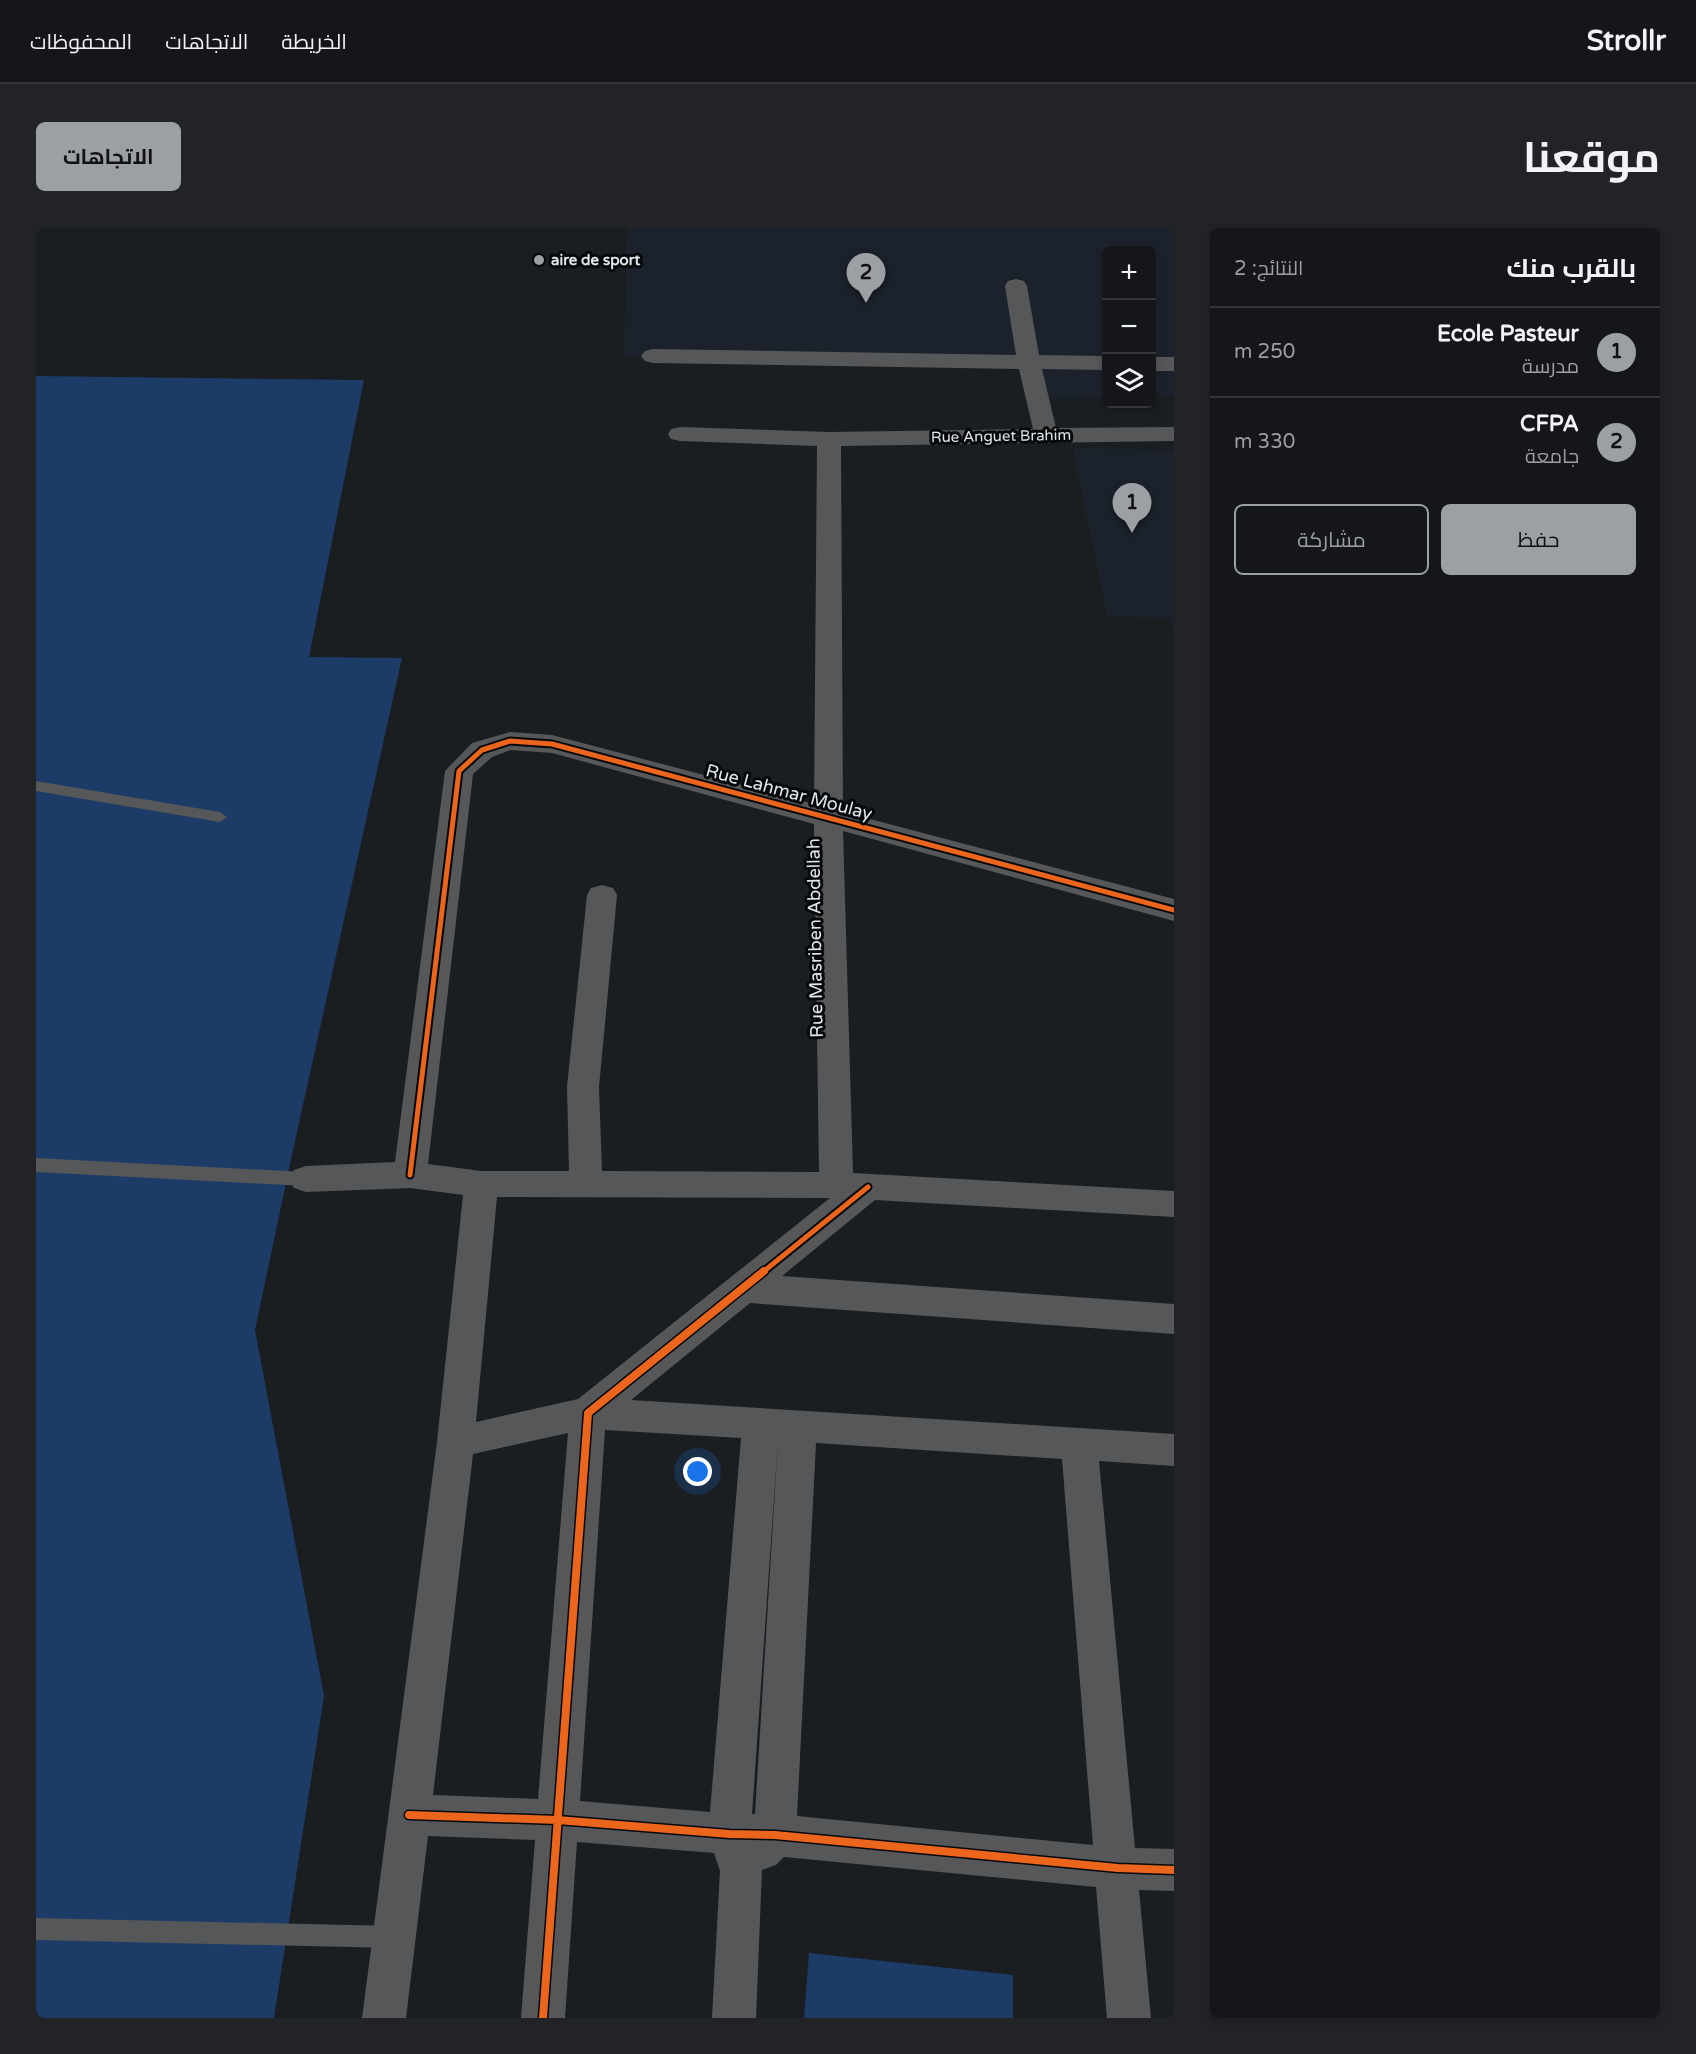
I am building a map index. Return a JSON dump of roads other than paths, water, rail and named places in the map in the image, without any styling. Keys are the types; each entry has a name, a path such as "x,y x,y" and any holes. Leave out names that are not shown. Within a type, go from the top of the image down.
{"street":[{"path":"1016,286 1029,362 1046,435"},
{"path":"653,356 1102,363"},
{"path":"1156,364 1174,364"},
{"name":"Rue Anguet Brahim","path":"680,434 829,439 1174,434"},
{"name":"Rue Masriben Abdellah","path":"829,439 828,818 852,1186"},
{"name":"Rue Lahmar Moulay","path":"410,1175 459,771 482,750 510,741 552,744 1174,910"},
{"path":"586,1184 584,1087 602,895"},
{"path":"306,1179 410,1175 482,1184 852,1186 1174,1204"},
{"path":"384,2018 456,1442 482,1184"},
{"path":"543,2018 588,1413 743,1288 852,1186"},
{"path":"743,1288 1174,1319"},
{"path":"456,1442 588,1413 1174,1450"},
{"path":"775,1835 779,1425"},
{"path":"734,2018 735,1853 779,1425"},
{"path":"1079,1445 1118,1868 1129,2018"},
{"path":"410,1815 558,1820 735,1853 775,1835 1118,1868 1174,1870"}],"lane":[{"path":"36,786 220,817"},
{"path":"36,1165 306,1179"},
{"path":"36,1929 394,1937"}],"place":[{"name":"aire de sport","path":"539,260"},
{"name":"CFPA","path":"866,303"},
{"name":"Ecole Pasteur","path":"1132,533"}]}
